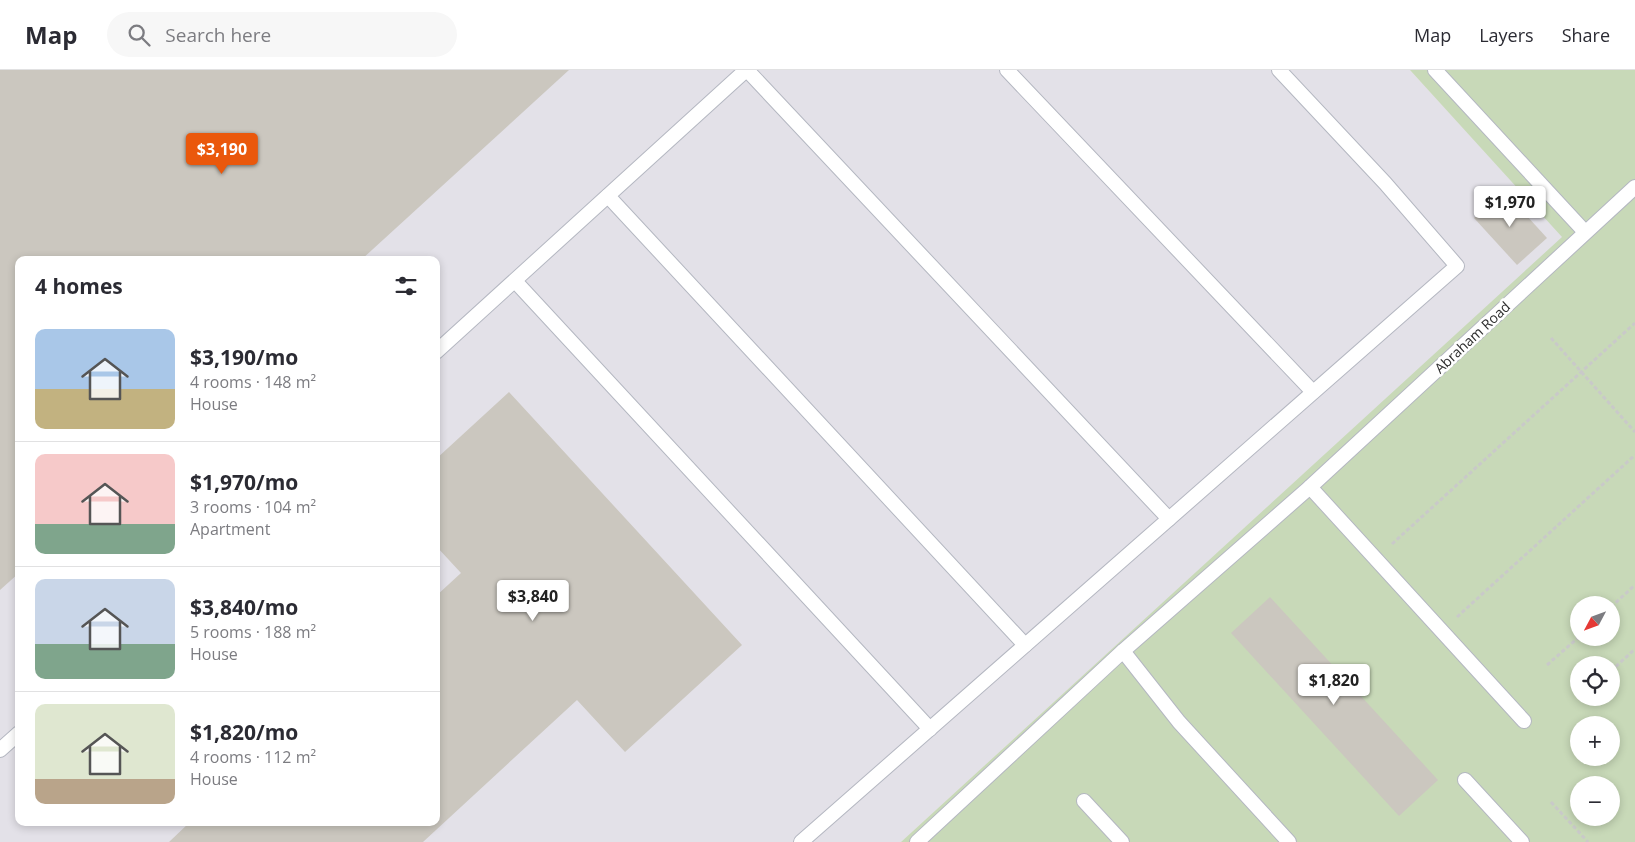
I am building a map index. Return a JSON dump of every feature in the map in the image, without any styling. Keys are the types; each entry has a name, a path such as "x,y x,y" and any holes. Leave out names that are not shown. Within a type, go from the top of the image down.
{"lane":[{"path":"440,348 746,70 1169,519"},
{"path":"1007,70 1313,392"},
{"path":"801,842 1457,266 1385,183 1279,70"},
{"path":"1436,70 1585,232"},
{"name":"Abraham Road","path":"918,842 1123,651 1310,487 1635,187"},
{"path":"608,196 1026,645"},
{"path":"515,281 930,729"},
{"path":"1310,487 1524,721"},
{"path":"1123,651 1179,722 1289,842"},
{"path":"0,750 15,737"},
{"path":"1465,780 1522,842"},
{"path":"1084,801 1122,842"}],"path":[{"path":"1392,544 1635,323"},
{"path":"1551,338 1635,432"},
{"path":"1442,632 1635,455"},
{"path":"1620,599 1635,585"},
{"path":"1548,665 1570,645"},
{"path":"1620,663 1635,649"},
{"path":"1551,802 1588,842"}],"shaded area":[{"path":"0,70 1410,70 1563,237 901,842 0,842"}],"green space":[{"path":"1410,70 1635,70 1635,842 901,842 1562,237"}],"building":[{"path":"0,70 569,70 365,256 15,256 15,577 0,590"},
{"path":"1504,191 1547,238 1517,265 1474,218"},
{"path":"509,392 742,645 625,752 577,700 423,842 169,842 186,826 440,826 440,592 461,573 440,550 440,455"},
{"path":"1270,597 1438,780 1399,816 1231,633"}]}
